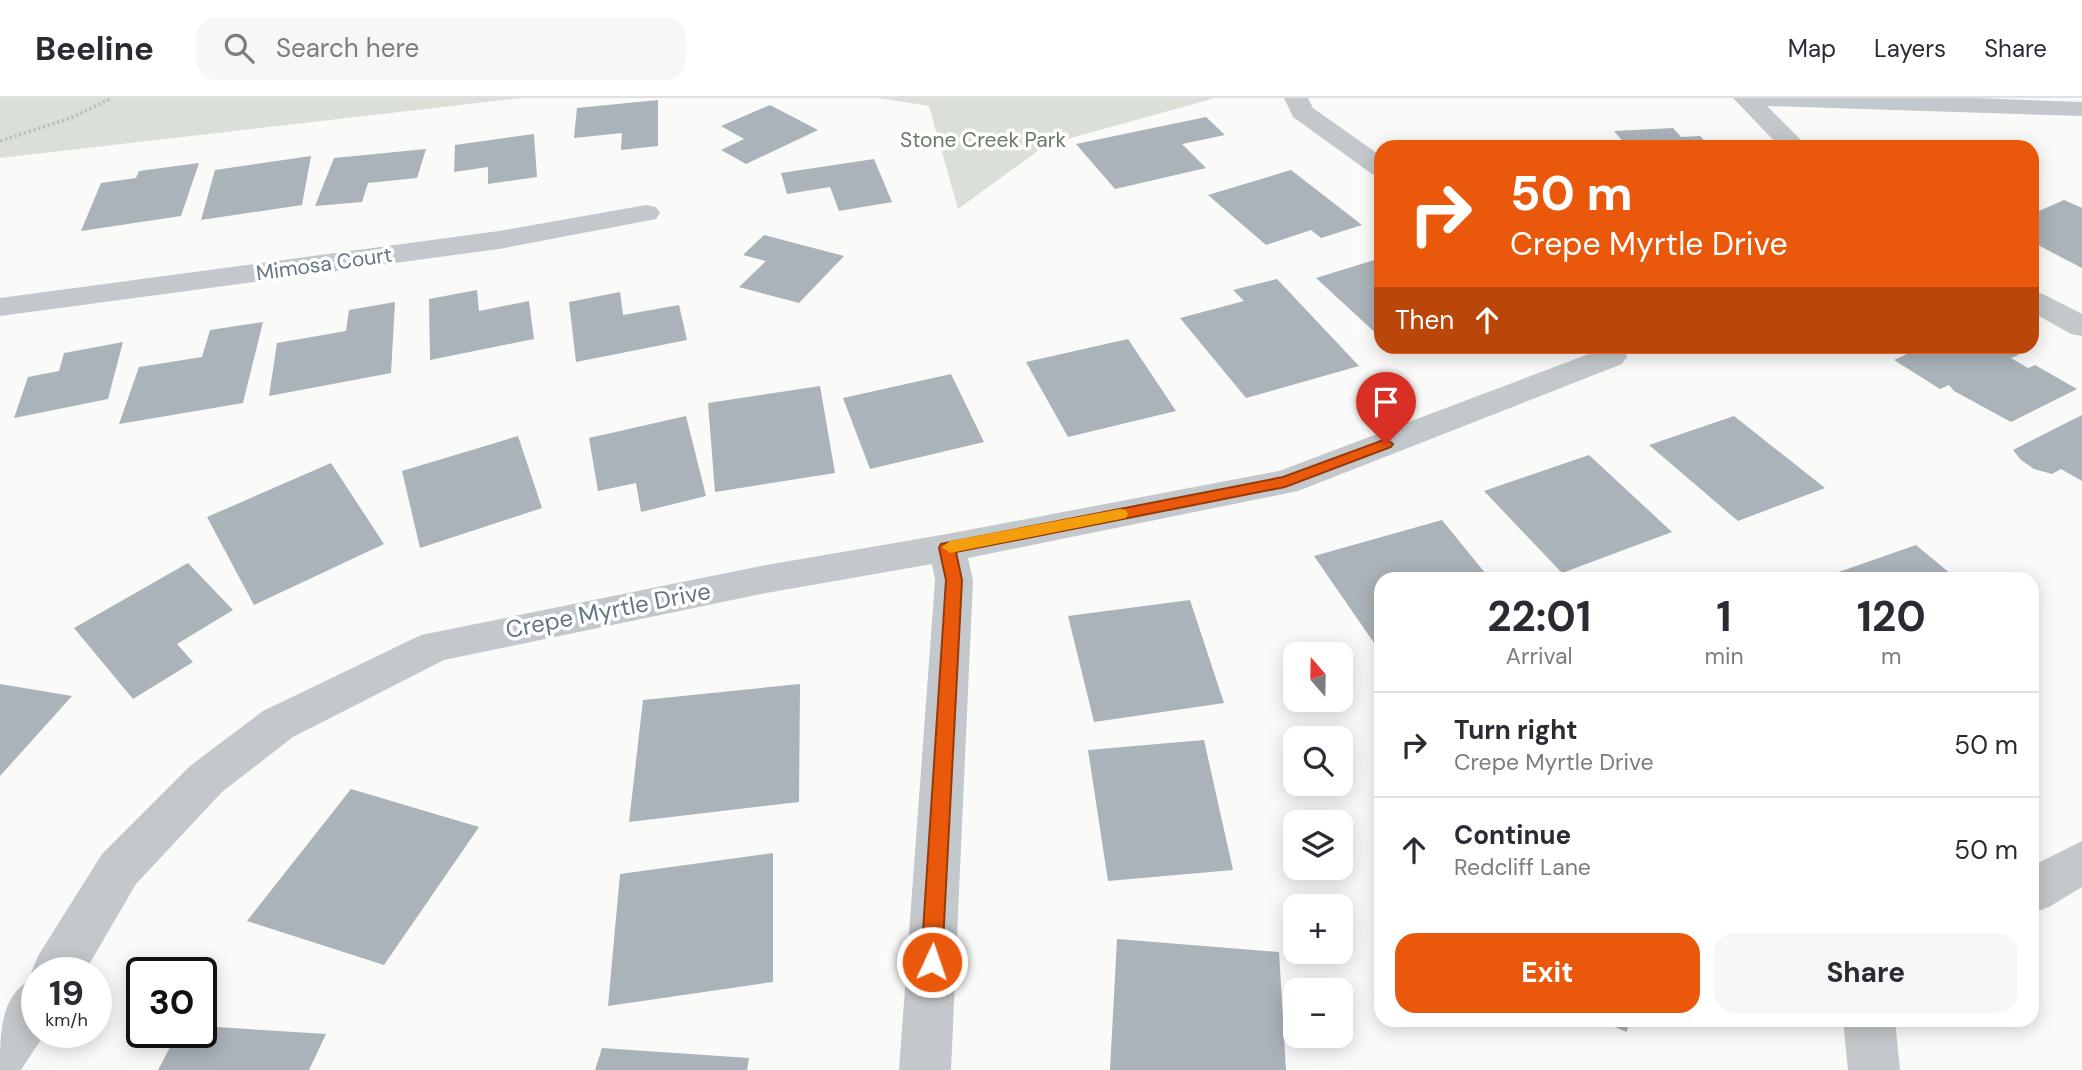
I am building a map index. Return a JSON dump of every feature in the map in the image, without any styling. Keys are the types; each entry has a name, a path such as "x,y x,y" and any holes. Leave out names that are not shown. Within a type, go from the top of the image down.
{"street":[{"path":"1296,98 1302,112 1374,164"},
{"path":"1745,98 1788,140"},
{"path":"1751,98 2082,109"},
{"name":"Mimosa Court","path":"0,307 499,240 646,213"},
{"path":"2039,304 2082,327"},
{"name":"Crepe Myrtle Drive","path":"67,957 119,870 206,779 278,724 435,646 761,580 947,548 1285,482 1611,358 1610,354"},
{"path":"925,1070 954,580 947,548"},
{"path":"2039,887 2082,862"},
{"path":"0,1055 21,1025"},
{"path":"1870,1027 1874,1070"}],"path":[{"path":"0,141 71,118 112,98"}],"green space":[{"path":"0,98 520,98 0,158"},
{"name":"Stone Creek Park","path":"878,98 1215,98 1046,145 958,209 929,106"}],"building":[{"path":"658,100 658,146 621,150 622,133 574,138 577,108"},
{"path":"770,105 818,130 746,164 721,150 744,139 721,126"},
{"path":"1206,117 1225,135 1182,144 1206,168 1115,189 1076,144"},
{"path":"1673,128 1681,137 1700,136 1704,140 1622,140 1614,131"},
{"path":"534,134 537,177 488,184 488,167 454,172 455,145"},
{"path":"426,149 417,178 368,183 362,202 315,206 334,158"},
{"path":"311,156 302,205 201,220 215,170"},
{"path":"874,159 892,202 839,211 830,187 787,194 781,173"},
{"path":"199,163 181,216 81,231 101,183 136,178 139,171"},
{"path":"1291,170 1362,225 1321,238 1311,230 1266,245 1208,195"},
{"path":"2064,200 2082,208 2082,268 2039,246 2039,211"},
{"path":"764,235 844,256 799,303 739,287 766,261 743,255"},
{"path":"1374,260 1374,332 1316,278"},
{"path":"1277,279 1359,366 1246,398 1180,318 1244,301 1233,290"},
{"path":"477,290 479,311 529,301 534,339 430,360 429,299"},
{"path":"620,292 623,315 679,305 687,340 576,362 569,302"},
{"path":"395,302 391,373 269,396 277,343 346,331 349,310"},
{"path":"263,322 243,403 119,424 139,367 202,357 210,330"},
{"path":"1128,339 1176,411 1068,437 1026,362"},
{"path":"123,342 108,399 14,418 28,377 59,371 64,353"},
{"path":"1907,354 2017,354 2011,358 2028,368 2035,365 2077,389 2011,422 1954,391 1949,385 1940,389 1894,360"},
{"path":"951,374 984,442 870,469 843,398"},
{"path":"820,386 835,473 715,492 708,403"},
{"path":"2082,415 2082,481 2061,469 2052,474 2034,469 2013,450"},
{"path":"686,416 706,496 641,512 636,483 598,491 589,438"},
{"path":"1734,416 1825,488 1738,521 1649,445"},
{"path":"518,436 542,508 420,548 402,471"},
{"path":"1589,455 1672,532 1561,572 1484,491"},
{"path":"331,463 384,544 254,605 207,517"},
{"path":"1442,520 1484,572 1374,572 1374,643 1314,556"},
{"path":"1916,545 1949,572 1839,572"},
{"path":"188,563 233,610 177,644 193,662 133,699 74,628"},
{"path":"1190,600 1224,703 1094,722 1068,616"},
{"path":"0,684 72,696 0,776"},
{"path":"800,684 799,802 629,822 643,700"},
{"path":"1204,740 1233,870 1108,881 1088,750"},
{"path":"351,789 479,827 384,965 247,921"},
{"path":"773,853 773,982 608,1006 620,874"},
{"path":"1117,939 1279,952 1286,1070 1110,1070"},
{"path":"217,1027 326,1034 309,1070 158,1070 170,1048 217,1048"},
{"path":"1615,1027 1628,1027 1627,1032"},
{"path":"602,1048 749,1058 747,1070 595,1070"}],"slow traffic":[{"path":"950,547 1120,514"}],"route":[{"path":"932,962 954,580 947,548 1285,482 1386,444"}]}
